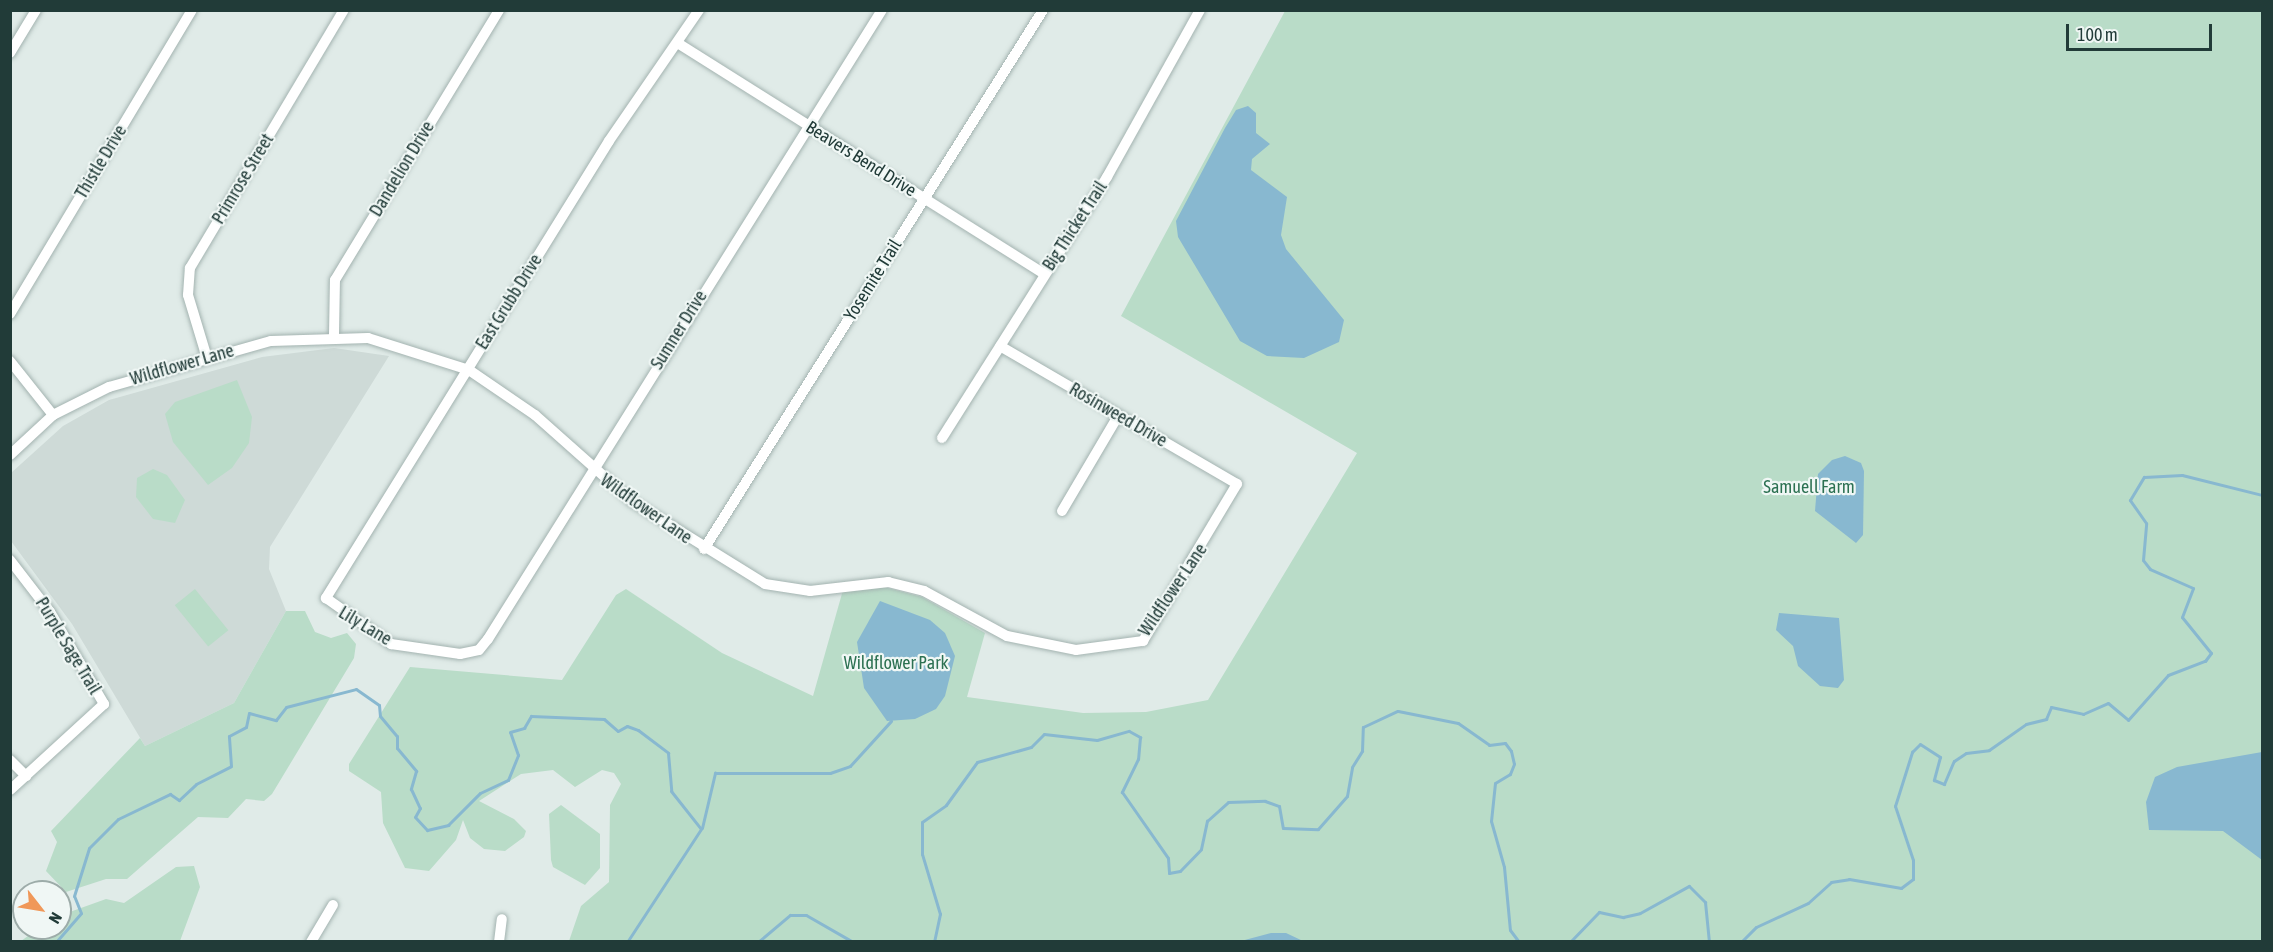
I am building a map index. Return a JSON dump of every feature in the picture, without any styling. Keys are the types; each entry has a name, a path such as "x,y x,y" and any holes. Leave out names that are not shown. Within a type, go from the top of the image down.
{"street":[{"path":"10,53 36,10"},
{"name":"Thistle Drive","path":"10,314 192,10"},
{"name":"Primrose Street","path":"207,358 188,296 189,268 344,10"},
{"name":"Dandelion Drive","path":"334,335 335,280 499,10"},
{"name":"East Grubb Drive","path":"326,598 609,141 679,44 699,10"},
{"name":"Sumner Drive","path":"479,650 882,10"},
{"name":"Yosemite Trail","path":"704,549 1043,10"},
{"name":"Big Thicket Trail","path":"942,438 1107,177 1200,10"},
{"name":"Beavers Bend Drive","path":"679,44 1044,274"},
{"name":"Wildflower Lane","path":"10,455 53,415 109,387 207,358 271,341 334,335 407,346 469,370 535,415 591,470 704,549 765,584 810,591 888,582 924,591 1007,636 1076,650 1143,640 1237,484"},
{"name":"Rosinweed Drive","path":"1000,346 1237,484"},
{"path":"10,361 53,415"},
{"path":"1062,511 1118,416"},
{"name":"Purple Sage Trail","path":"10,560 50,612 104,704 26,776"},
{"name":"Lily Lane","path":"326,598 391,644 460,654 479,650"},
{"path":"10,760 26,776 10,790"},
{"path":"311,942 333,905"},
{"path":"499,942 502,919"}],"shaded area":[{"path":"334,348 389,356 270,547 269,569 286,611 234,703 145,746 72,624 11,541 11,473 63,426 109,400 262,357"}],"green space":[{"name":"Samuell Farm","path":"1285,11 2262,11 2262,941 569,941 581,906 609,882 610,805 621,784 614,773 602,770 575,787 553,770 521,774 479,801 514,819 526,831 524,837 505,851 484,849 470,838 463,820 456,840 429,871 405,868 383,823 381,792 349,771 349,764 410,667 562,680 616,595 626,589 722,653 813,696 843,590 884,587 922,597 985,633 967,697 1083,713 1146,712 1208,700 1357,453 1121,316"},
{"path":"237,380 252,417 249,443 232,468 208,485 173,442 165,414 175,402"},
{"path":"153,469 167,475 185,500 175,523 153,519 136,497 137,478"},
{"path":"195,589 228,630 208,647 175,605"},
{"path":"286,611 305,611 315,632 331,638 347,633 356,644 354,658 272,794 264,801 246,799 228,818 198,817 127,879 106,879 72,890 72,880 55,880 46,871 57,842 51,831 140,738 145,746 234,703"},
{"path":"561,805 600,834 600,868 585,885 553,867 549,814"},
{"path":"194,866 200,887 180,941 21,941 72,940 72,911 106,899 124,903 176,867"}],"water":[{"path":"1248,106 1256,113 1256,133 1270,144 1252,159 1251,170 1287,197 1281,235 1286,249 1344,320 1339,342 1304,358 1267,356 1240,341 1178,237 1176,221 1225,128 1236,110"},
{"path":"1845,456 1861,463 1864,471 1863,535 1856,543 1815,511 1818,474 1832,460"},
{"path":"880,601 930,620 945,633 955,656 945,696 936,709 915,719 887,721 864,688 857,642"},
{"path":"1779,613 1839,618 1844,680 1838,688 1820,686 1798,666 1793,646 1776,630"},
{"path":"2262,752 2262,860 2223,831 2149,830 2146,802 2155,777 2177,767"},
{"path":"1271,933 1286,933 1303,941 1241,941"}],"waterway":[{"path":"1741,942 1756,927 1808,903 1831,882 1849,879 1901,888 1913,879 1913,860 1895,806 1912,752 1920,744 1940,757 1934,780 1944,784 1954,761 1966,753 1989,750 2026,724 2046,719 2051,707 2083,714 2108,703 2128,720 2168,675 2205,661 2211,653 2182,617 2193,588 2150,569 2143,560 2146,523 2130,500 2144,477 2182,475 2262,495"},
{"path":"56,942 81,913 74,896 89,848 118,819 170,794 179,800 196,784 231,766 229,736 246,727 249,713 276,720 286,707 356,689 379,705 380,716 397,736 397,748 416,771 411,789 420,808 415,817 427,830 448,825 480,793 508,780 518,755 510,732 524,728 531,716 604,719 618,731 627,726 638,730 668,753 671,791 701,829 627,942"},
{"path":"934,942 940,914 922,854 922,822 946,805 977,762 1031,747 1044,734 1097,740 1129,731 1140,737 1138,759 1122,792 1168,858 1169,873 1180,871 1201,849 1207,821 1228,802 1265,801 1279,806 1283,828 1318,829 1347,796 1352,767 1362,751 1363,727 1398,711 1458,723 1489,745 1505,743 1511,751 1514,764 1510,774 1495,783 1491,821 1504,867 1510,930 1519,942"},
{"path":"702,828 715,773 830,773 850,766 891,721"},
{"path":"1570,942 1599,912 1623,917 1640,913 1689,886 1705,902 1709,942"},
{"path":"758,942 790,915 806,915 853,942"}],"park label":[{"name":"Wildflower Park","path":"896,663"}]}
